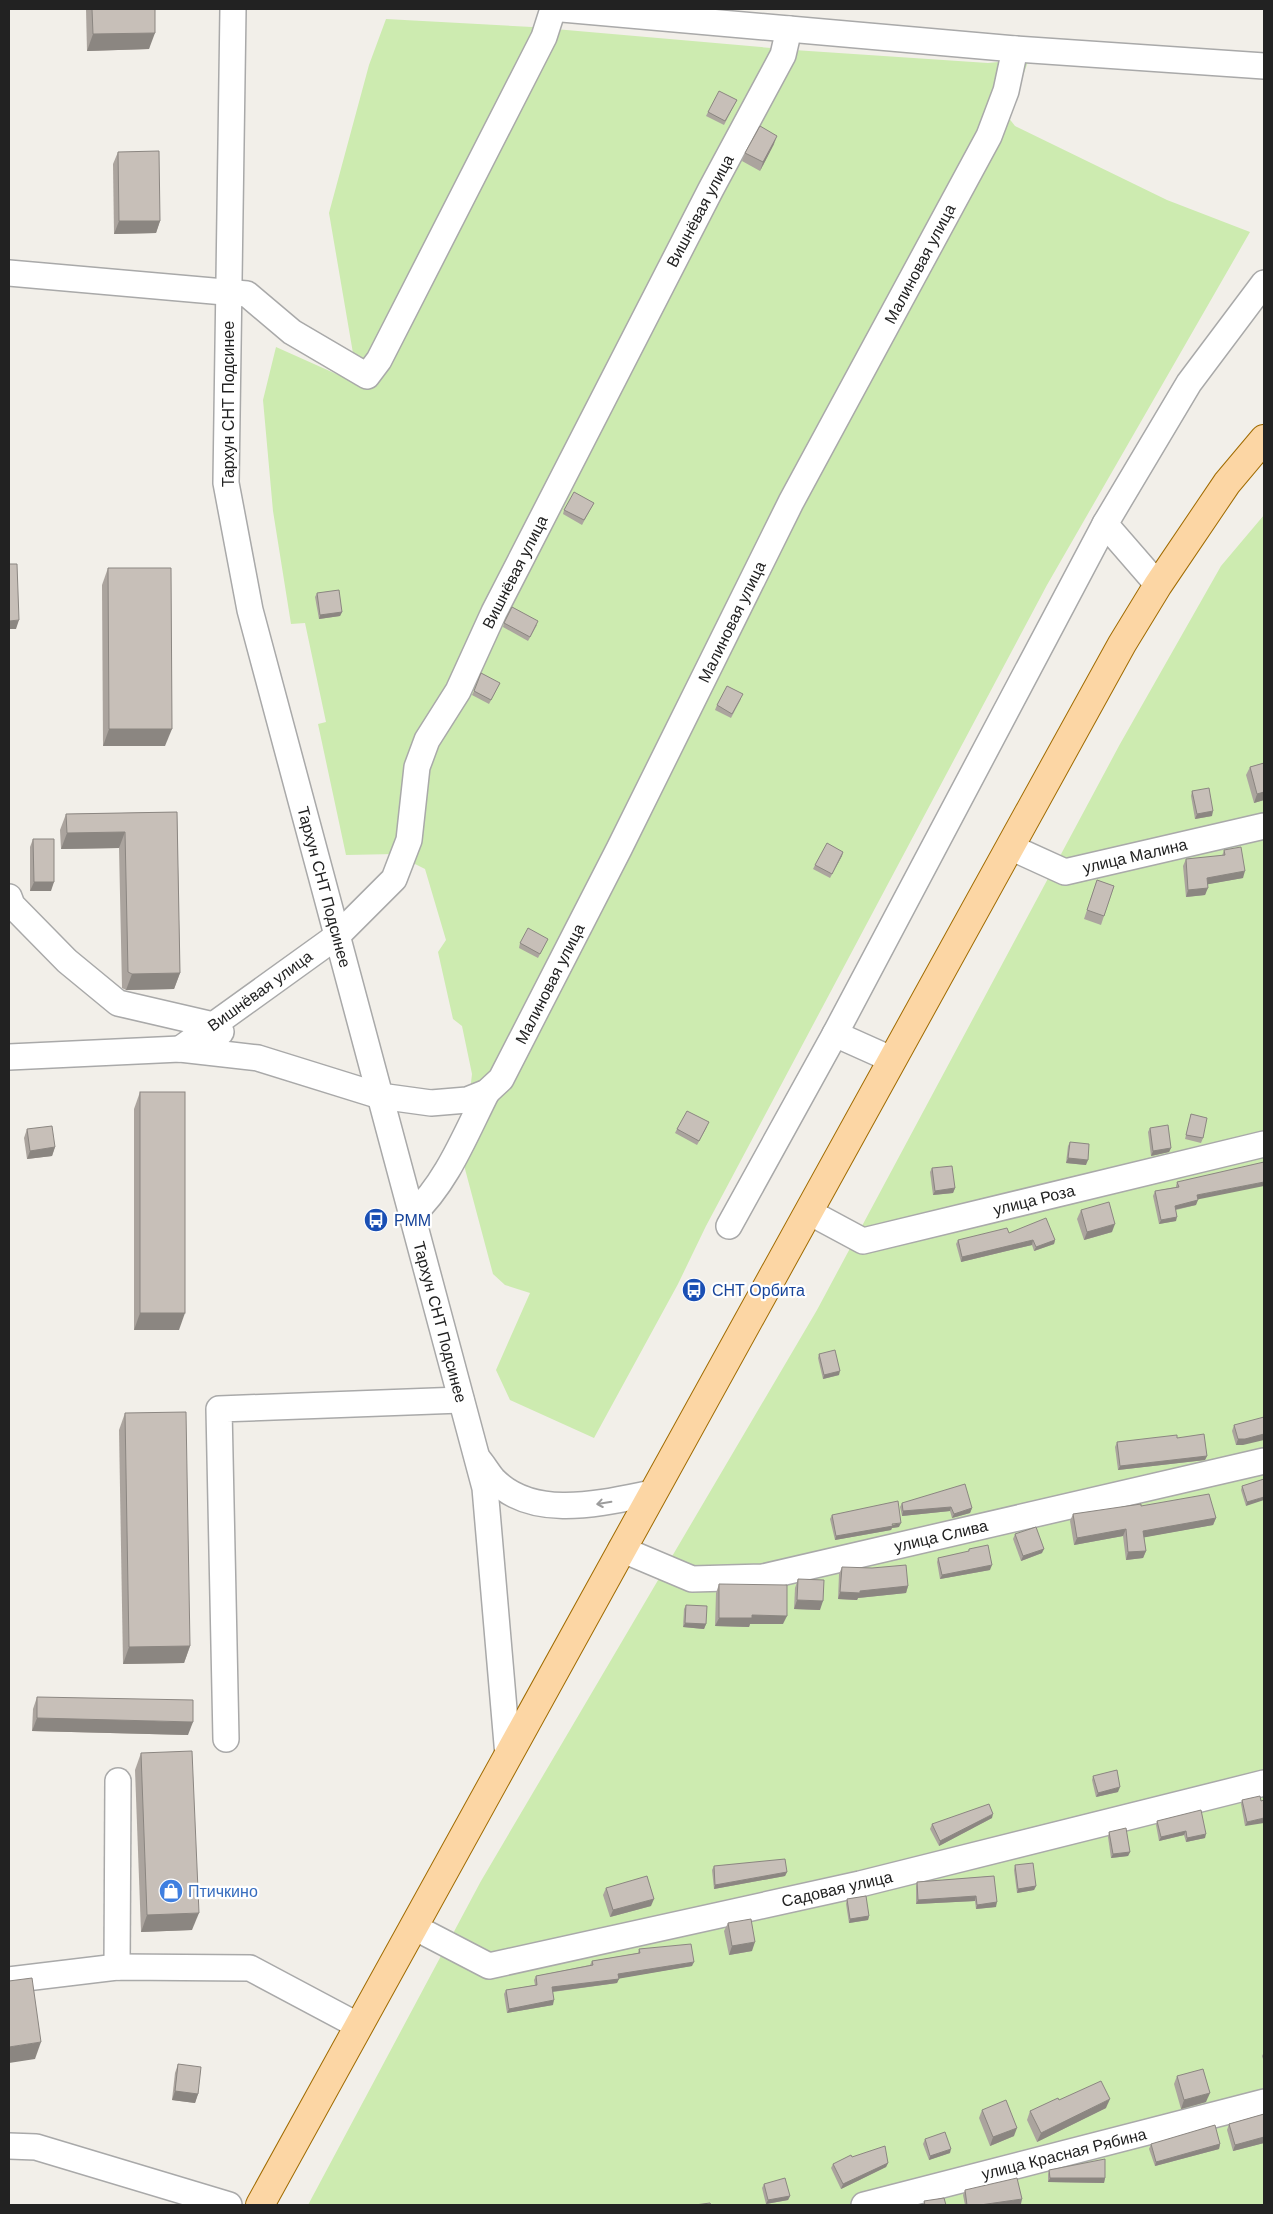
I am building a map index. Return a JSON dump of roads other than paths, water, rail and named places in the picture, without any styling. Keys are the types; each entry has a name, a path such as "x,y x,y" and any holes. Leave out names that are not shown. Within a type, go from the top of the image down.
{"main road":[{"path":"260,2205 1122,644 1158,585 1227,483 1264,439"}],"street":[{"name":"Тархун СНТ Подсинее","path":"233,9 226,483 250,610 485,1488 508,1756"},
{"path":"9,273 228,294 246,294 292,332 366,376 379,360 544,37 553,9"},
{"path":"562,9 1014,49 1264,66"},
{"name":"Вишнёвая улица","path":"180,1049 337,936 394,879 409,840 417,767 427,740 458,691 494,612 711,189 783,55 789,29"},
{"name":"Малиновая улица","path":"258,1058 380,1096 431,1103 468,1100 487,1092 501,1080 624,840 792,502 988,136 1006,91 1014,49"},
{"path":"729,1226 835,1034 1105,524 1189,383 1264,283"},
{"path":"1105,524 1158,585"},
{"name":"улица Малина","path":"1010,847 1065,872 1264,826"},
{"path":"9,897 12,905 67,961 118,1003 213,1025 258,1058"},
{"path":"835,1034 893,1060"},
{"path":"9,1057 180,1049 258,1058"},
{"path":"412,1215 436,1186 453,1158 487,1092"},
{"name":"улица Роза","path":"809,1212 863,1241 1264,1144"},
{"path":"226,1739 219,1409 461,1400"},
{"path":"476,1457 494,1480 520,1498 553,1506 599,1504 652,1493"},
{"name":"улица Слива","path":"621,1549 692,1580 763,1577 1264,1461"},
{"path":"118,1781 118,1967"},
{"name":"Садовая улица","path":"414,1927 489,1966 860,1884 1264,1783"},
{"path":"9,1980 118,1967 250,1968 359,2026"},
{"name":"улица Красная Рябина","path":"864,2205 1264,2102"},
{"path":"9,2146 36,2147 229,2205"}],"place":[{"name":"РММ","path":"376,1220"},
{"name":"СНТ Орбита","path":"694,1290"},
{"name":"Птичкино","path":"171,1891"}]}
